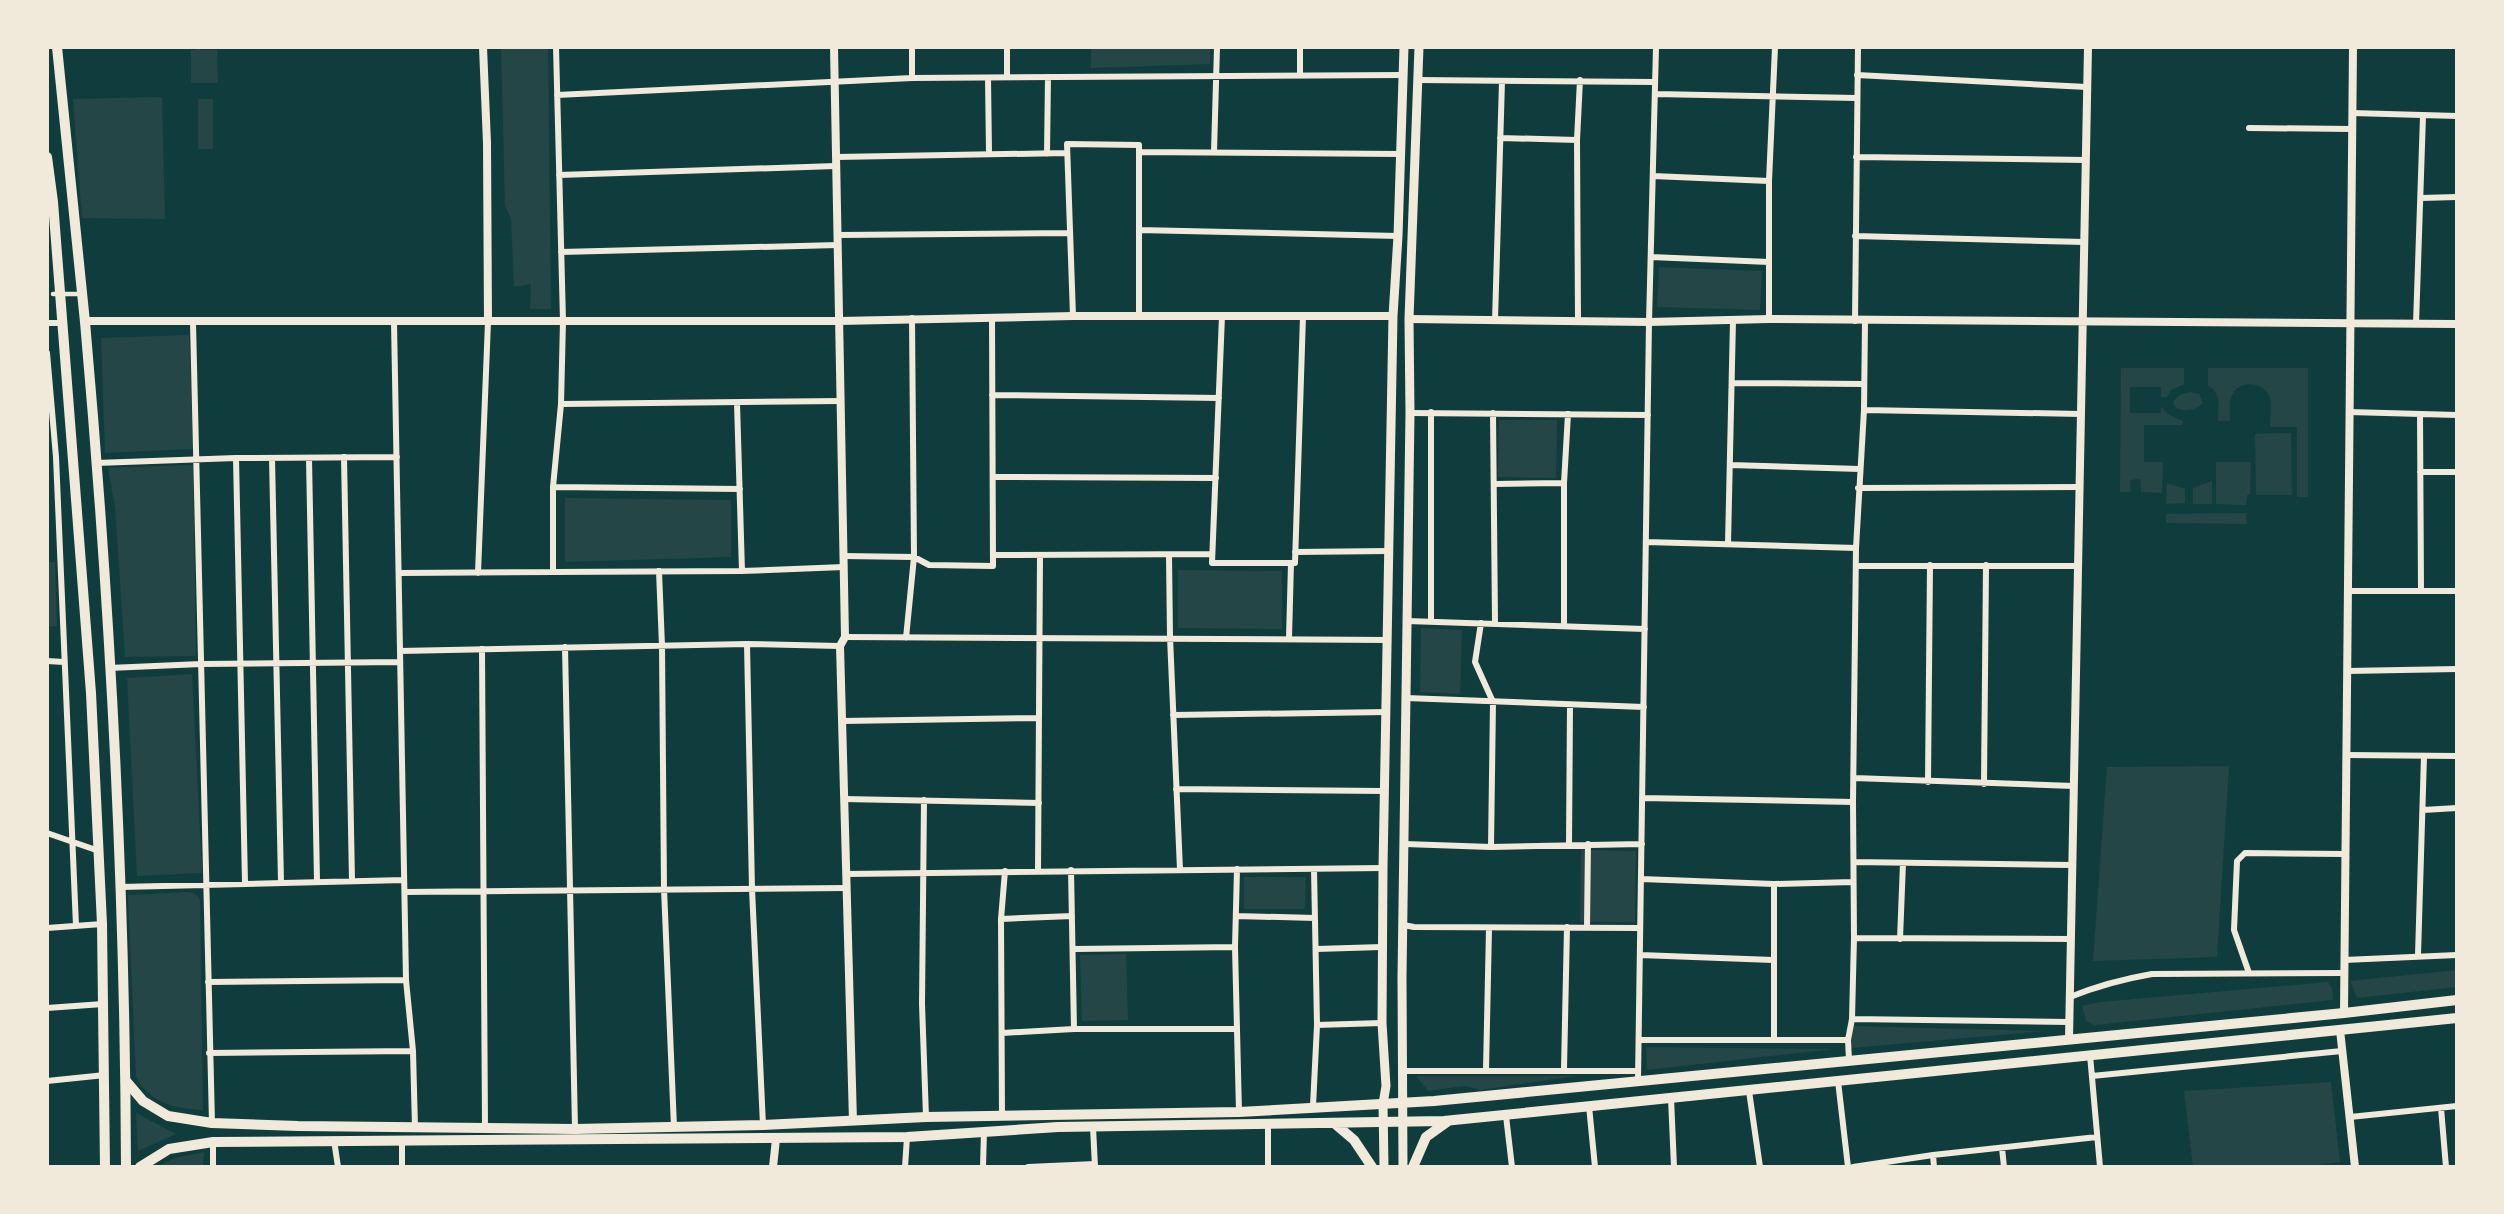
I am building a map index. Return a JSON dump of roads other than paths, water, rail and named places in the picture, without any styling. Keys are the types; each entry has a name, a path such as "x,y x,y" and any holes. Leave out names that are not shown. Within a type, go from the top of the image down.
{"highway":[{"path":"57,47 85,321 99,508 121,887 126,1167"},
{"path":"47,161 53,202 91,693 102,924 105,1167"},
{"path":"75,507 99,508"}],"main road":[{"path":"1384,1167 1384,791 1393,316 1404,47"},
{"path":"1403,1167 1401,1102 1409,319 1419,47"},
{"path":"1389,574 1407,573"},
{"path":"126,1081 143,1101 168,1116 212,1123 298,1126 575,1129 763,1125 926,1117 1239,1111 1434,1101 1638,1075 1849,1060 2457,1000"},
{"path":"140,1167 169,1149 213,1142 776,1139 907,1136 1058,1126 1448,1121 2457,1018"},
{"path":"2229,1023 2227,1034 2231,1040"},
{"path":"2190,1027 2195,1037 2192,1044"},
{"path":"1056,1114 1058,1126"},
{"path":"1413,1167 1426,1137 1448,1121"},
{"path":"1334,1123 1354,1140 1372,1167"},
{"path":"298,1126 298,1140"}],"street":[{"path":"478,573 488,322 487,150 483,47"},
{"path":"553,571 553,488 561,404 563,321 556,47"},
{"path":"834,47 845,637 840,646 853,1121"},
{"path":"912,47 912,78"},
{"path":"1007,47 1007,77"},
{"path":"1214,152 1217,47"},
{"path":"1300,47 1300,75"},
{"path":"1402,1071 1564,1069 1638,1075 1649,323 1656,47"},
{"path":"1769,319 1769,181 1775,47"},
{"path":"1855,321 1857,47"},
{"path":"2069,1039 2088,47"},
{"path":"2344,1013 2353,47"},
{"path":"557,95 912,78 1404,75"},
{"path":"1857,75 2087,87"},
{"path":"1046,154 1048,77"},
{"path":"988,78 989,153"},
{"path":"1418,79 1655,82"},
{"path":"1578,322 1577,140 1580,80"},
{"path":"1495,321 1502,81"},
{"path":"1655,94 1857,98"},
{"path":"2352,113 2457,116"},
{"path":"2416,324 2423,116"},
{"path":"2249,128 2352,129"},
{"path":"1500,138 1577,140"},
{"path":"1073,316 1067,144 1139,145 1139,317"},
{"path":"1140,152 1401,154"},
{"path":"559,175 989,153 1068,153"},
{"path":"1856,157 2086,160"},
{"path":"1653,176 1769,181"},
{"path":"2421,198 2457,197"},
{"path":"1139,230 1398,236"},
{"path":"561,252 1070,233"},
{"path":"1855,236 2084,242"},
{"path":"1651,257 1769,262"},
{"path":"52,294 86,294"},
{"path":"85,321 839,321 1073,316 1393,316"},
{"path":"1222,316 1212,563 1295,563 1303,316"},
{"path":"906,638 914,556 912,318"},
{"path":"844,556 914,556 929,565 993,566 992,318"},
{"path":"1409,319 1649,323 1769,319 2457,324"},
{"path":"1728,544 1733,320"},
{"path":"1849,1060 1854,938 1856,548 1864,410 1865,321"},
{"path":"394,322 406,980 413,1051 415,1128"},
{"path":"47,323 61,323"},
{"path":"193,323 212,1123"},
{"path":"47,353 56,457 76,926"},
{"path":"1732,383 1863,384"},
{"path":"992,395 1219,398"},
{"path":"561,404 841,401"},
{"path":"737,403 743,570"},
{"path":"1864,410 2081,414"},
{"path":"1431,622 1432,412"},
{"path":"2349,412 2457,415"},
{"path":"1410,413 1648,415"},
{"path":"1493,413 1494,623"},
{"path":"1564,625 1564,483 1568,414"},
{"path":"2420,414 2421,591"},
{"path":"47,457 56,457"},
{"path":"344,457 352,881"},
{"path":"96,463 236,458 397,457"},
{"path":"236,458 245,883"},
{"path":"272,458 281,882"},
{"path":"309,458 317,881"},
{"path":"1730,465 1860,469"},
{"path":"2420,472 2457,472"},
{"path":"992,477 1216,478"},
{"path":"1494,484 1564,483"},
{"path":"1858,488 2080,487"},
{"path":"553,488 740,489"},
{"path":"1646,541 1856,548"},
{"path":"1295,552 1389,551"},
{"path":"993,555 1212,554"},
{"path":"1038,871 1040,555"},
{"path":"1169,555 1180,870"},
{"path":"1289,638 1291,563"},
{"path":"1928,782 1930,565"},
{"path":"1984,784 1986,565"},
{"path":"1857,566 2078,566"},
{"path":"399,573 844,567"},
{"path":"659,571 664,890 674,1127"},
{"path":"2348,591 2457,591"},
{"path":"1407,621 1645,629"},
{"path":"1481,623 1475,662 1493,702 1491,847"},
{"path":"845,637 1388,640"},
{"path":"400,651 747,644 840,646"},
{"path":"747,644 752,889 763,1125"},
{"path":"565,647 575,1129"},
{"path":"481,649 485,1128"},
{"path":"47,661 64,662"},
{"path":"108,667 400,662"},
{"path":"2347,671 2457,669"},
{"path":"1406,698 1644,707"},
{"path":"1569,844 1570,705"},
{"path":"1173,715 1387,712"},
{"path":"842,721 1039,718"},
{"path":"2346,755 2457,756"},
{"path":"2418,956 2424,756"},
{"path":"1854,778 2074,786"},
{"path":"1176,789 1384,791"},
{"path":"1642,798 1853,802"},
{"path":"844,799 1039,803"},
{"path":"924,800 922,1004 926,1117"},
{"path":"2423,810 2457,808"},
{"path":"47,833 99,851"},
{"path":"1405,844 1491,847 1642,844"},
{"path":"1587,927 1588,844"},
{"path":"2249,973 2234,930 2239,857 2245,853 2345,854"},
{"path":"1854,862 2072,865"},
{"path":"1900,939 1903,863"},
{"path":"846,874 1383,868"},
{"path":"1237,869 1235,947 1239,1111"},
{"path":"1313,1106 1317,1025 1314,869"},
{"path":"1071,870 1074,1030"},
{"path":"1002,1116 1001,919 1005,871"},
{"path":"1641,879 1773,884 1853,882"},
{"path":"121,887 404,880"},
{"path":"1773,884 1774,1039"},
{"path":"405,892 847,888"},
{"path":"1001,919 1072,916"},
{"path":"1236,916 1315,918"},
{"path":"47,928 102,924"},
{"path":"1403,925 1489,929 1640,928"},
{"path":"1564,1069 1567,927"},
{"path":"1486,1070 1489,929"},
{"path":"1854,938 2071,939"},
{"path":"1074,949 1235,947"},
{"path":"1316,949 1382,947"},
{"path":"2344,960 2457,955"},
{"path":"1640,956 1773,960"},
{"path":"2070,997 2123,978 2152,974 2344,973"},
{"path":"208,982 406,980"},
{"path":"47,1007 103,1004"},
{"path":"1852,1019 2070,1022"},
{"path":"1317,1025 1382,1023"},
{"path":"1002,1033 1237,1029"},
{"path":"2340,1030 2355,1167"},
{"path":"1639,1040 1848,1040"},
{"path":"209,1053 413,1051"},
{"path":"2092,1076 2342,1051"},
{"path":"2090,1055 2100,1167"},
{"path":"47,1081 105,1075"},
{"path":"1839,1081 1851,1167 2097,1137"},
{"path":"1749,1091 1759,1167"},
{"path":"1671,1098 1674,1167"},
{"path":"1589,1106 1595,1167"},
{"path":"2350,1116 2457,1106"},
{"path":"2441,1108 2446,1167"},
{"path":"1506,1116 1512,1167"},
{"path":"1268,1125 1268,1167"},
{"path":"1028,1167 1095,1166 1093,1127"},
{"path":"983,1167 984,1131"},
{"path":"905,1167 907,1136"},
{"path":"773,1167 776,1139"},
{"path":"334,1140 338,1167"},
{"path":"402,1140 402,1167"},
{"path":"213,1142 213,1167"},
{"path":"2002,1148 2004,1167"},
{"path":"1933,1155 1934,1167"}]}
